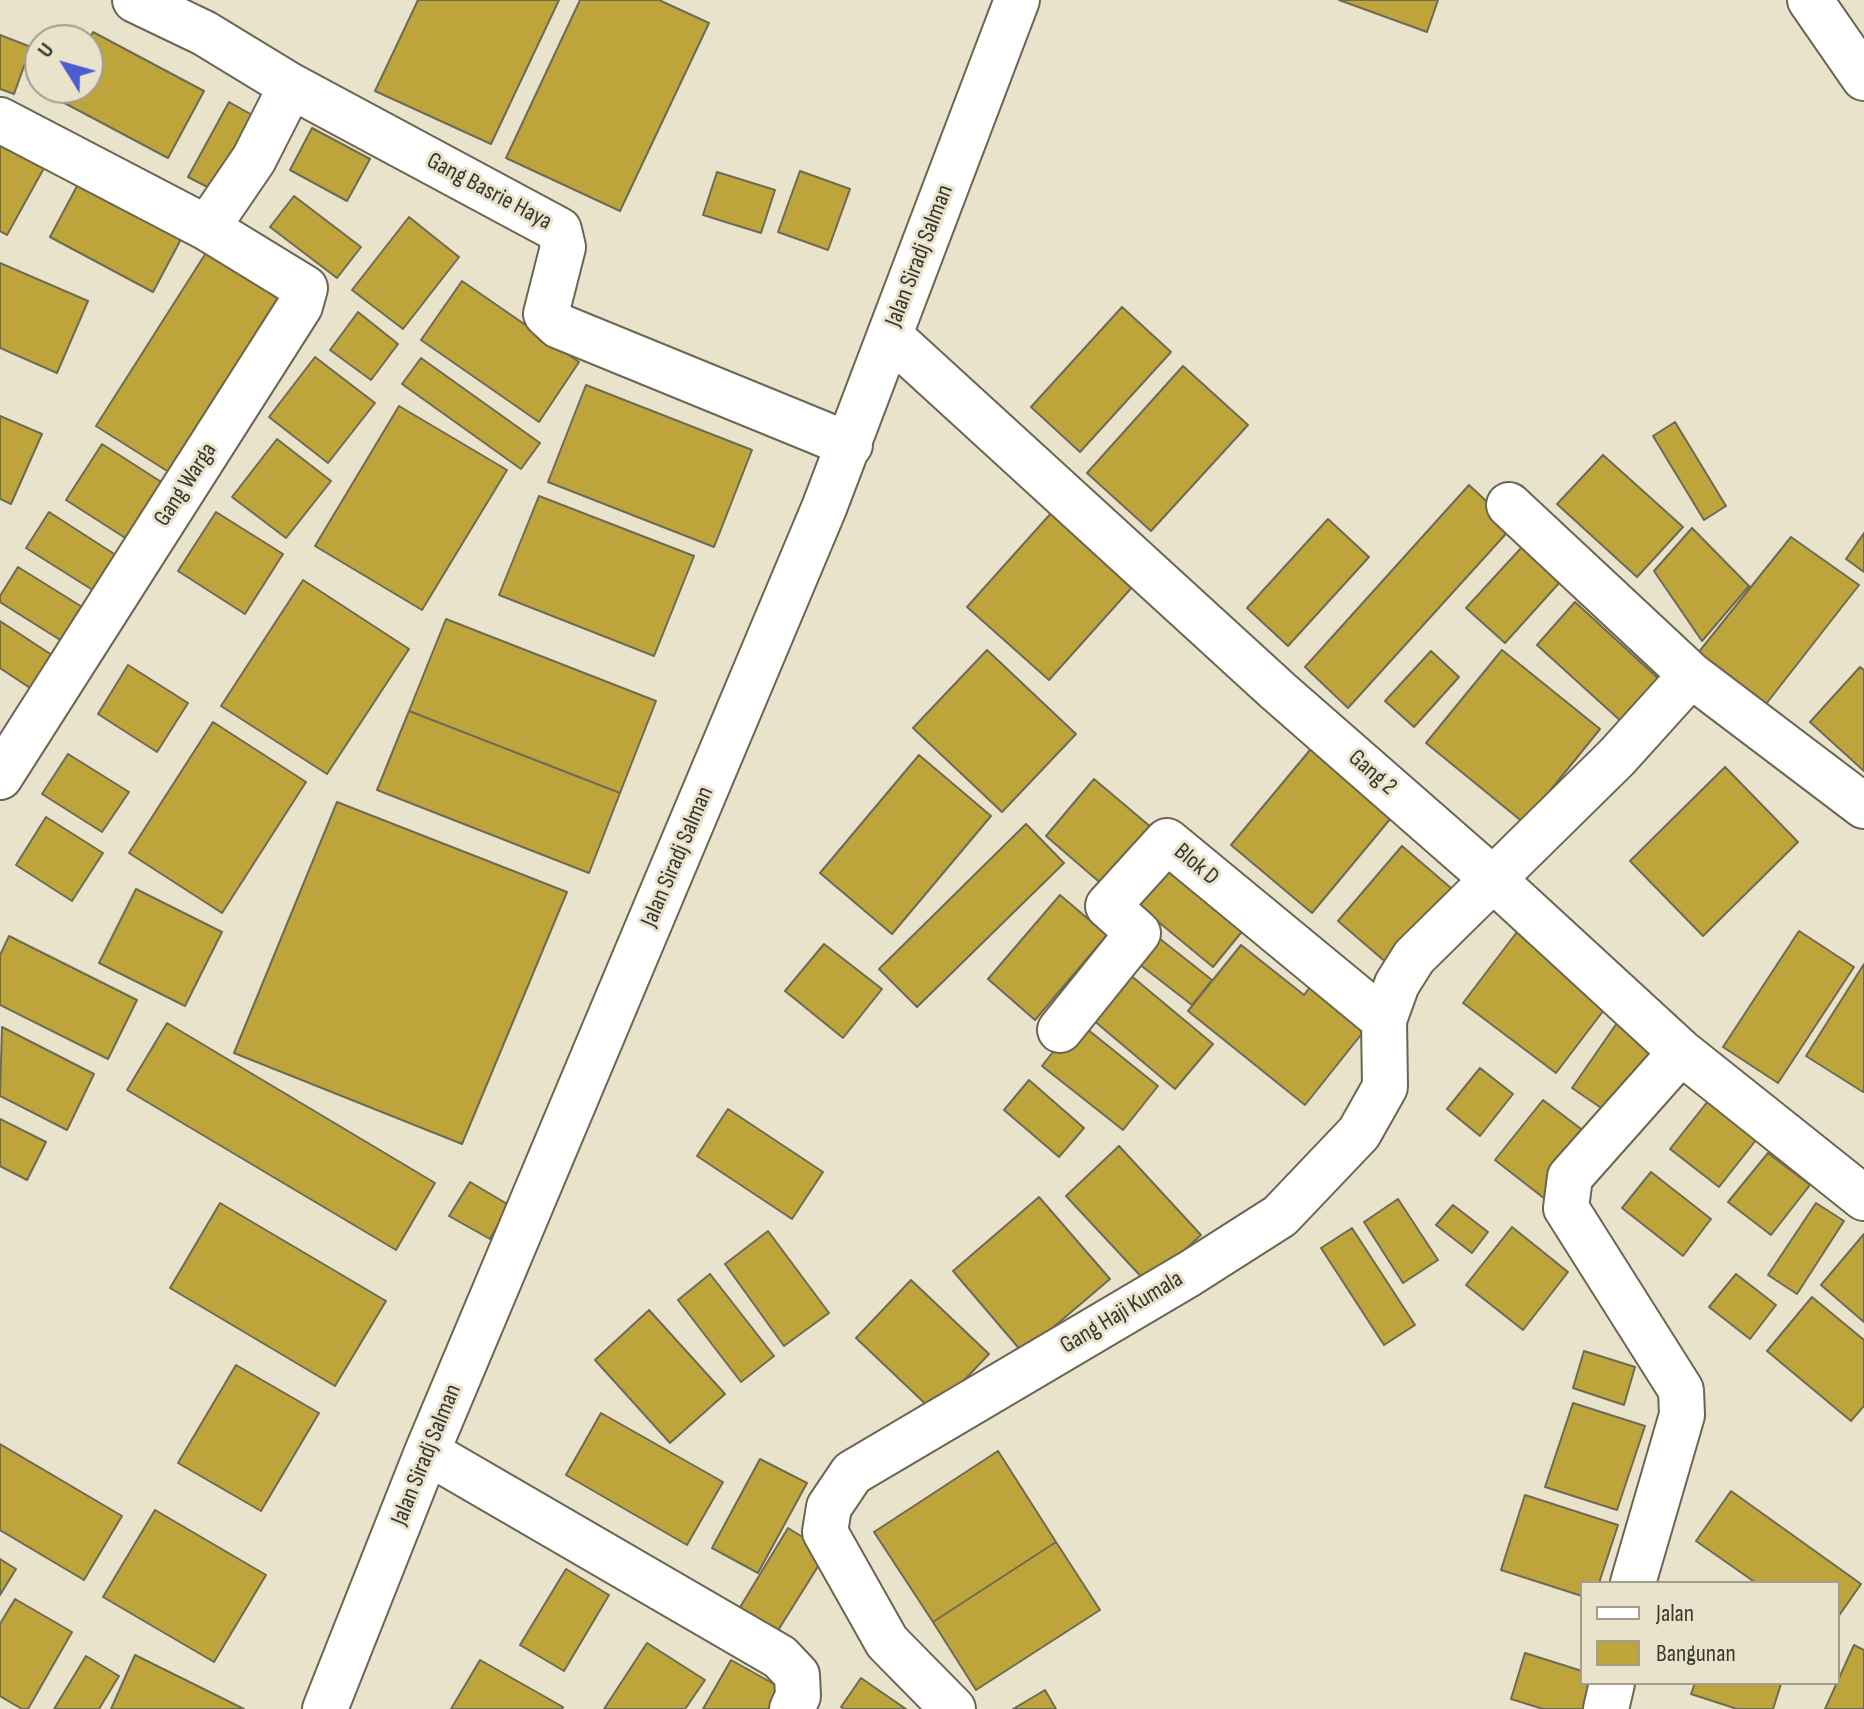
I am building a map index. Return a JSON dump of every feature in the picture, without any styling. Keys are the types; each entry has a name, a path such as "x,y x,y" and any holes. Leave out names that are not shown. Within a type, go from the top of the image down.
{"street":[{"name":"Gang Basrie Haya","path":"135,0 212,17 291,86 559,230 563,247 546,314 559,326 850,445"},
{"name":"Jalan Siradj Salman","path":"325,1709 427,1452 850,445 1017,0"},
{"path":"1823,5 1864,78"},
{"path":"0,120 207,228 249,166 291,86"},
{"name":"Gang Warga","path":"0,777 300,306 305,288 207,228"},
{"name":"Gang 2","path":"890,336 1278,691 1494,880 1681,1052 1864,1198"},
{"path":"1509,505 1691,675 1864,806"},
{"name":"Gang Haji Kumala","path":"953,1709 887,1642 825,1532 829,1507 852,1473 1189,1274 1280,1216 1359,1133 1385,1087 1384,1020 1397,984 1414,957 1617,757 1691,675"},
{"name":"Blok D","path":"1060,1030 1138,933 1108,906 1167,841 1384,1020"},
{"path":"1634,1581 1682,1415 1681,1390 1566,1208 1570,1177 1681,1052"},
{"path":"427,1452 780,1657 794,1692"},
{"path":"1606,1709 1612,1685"}],"building":[{"path":"418,0 559,0 491,144 375,91"},
{"path":"580,0 659,0 709,23 620,211 506,158"},
{"path":"1339,0 1438,0 1427,32"},
{"path":"0,35 24,44 24,66 14,94 0,89"},
{"path":"104,38 204,91 168,158 66,104 104,104"},
{"path":"229,102 261,120 221,194 188,177"},
{"path":"312,128 370,159 347,201 290,170"},
{"path":"0,144 44,168 7,235 0,231"},
{"path":"85,171 188,226 153,292 50,237"},
{"path":"800,171 850,189 828,250 778,232"},
{"path":"717,172 775,190 761,233 703,215"},
{"path":"294,196 361,247 337,278 270,227"},
{"path":"409,217 459,257 403,329 352,290"},
{"path":"211,245 290,295 175,476 96,426"},
{"path":"0,263 88,301 57,373 0,348"},
{"path":"462,281 579,362 539,422 421,340"},
{"path":"1122,307 1171,352 1080,452 1031,407"},
{"path":"358,312 398,344 371,380 330,350"},
{"path":"315,357 375,403 328,463 269,417"},
{"path":"421,358 540,443 521,469 402,384"},
{"path":"1183,366 1248,425 1151,531 1087,473"},
{"path":"586,385 752,450 714,547 548,482"},
{"path":"399,406 507,470 422,610 315,546"},
{"path":"0,416 42,434 11,504 0,499"},
{"path":"1675,422 1726,506 1704,520 1653,436"},
{"path":"277,439 331,481 286,538 232,497"},
{"path":"102,444 166,485 130,541 66,500"},
{"path":"1603,455 1683,527 1637,577 1557,504"},
{"path":"1469,485 1513,526 1348,708 1305,667"},
{"path":"539,496 694,556 654,656 499,595"},
{"path":"1061,502 1143,575 1049,680 967,607"},
{"path":"49,512 122,559 99,594 26,548"},
{"path":"216,512 283,554 245,614 178,571"},
{"path":"1328,519 1369,557 1288,646 1247,608"},
{"path":"1692,528 1749,586 1702,641 1654,571"},
{"path":"1864,533 1864,572 1846,559"},
{"path":"1791,537 1859,585 1759,713 1694,658"},
{"path":"1522,547 1560,582 1505,643 1466,608"},
{"path":"18,567 87,610 65,643 0,602 0,596"},
{"path":"303,580 409,649 327,774 221,706"},
{"path":"1575,602 1672,691 1634,733 1537,645"},
{"path":"446,619 656,701 620,793 409,711"},
{"path":"0,621 58,659 36,692 0,668"},
{"path":"987,650 1076,734 1002,812 913,728"},
{"path":"1502,650 1600,729 1524,823 1426,743"},
{"path":"1431,651 1459,677 1414,727 1385,701"},
{"path":"128,665 188,703 157,752 98,714"},
{"path":"1860,667 1864,670 1864,771 1810,722"},
{"path":"409,711 620,793 589,873 377,790"},
{"path":"213,722 306,782 222,913 129,853"},
{"path":"1320,738 1401,806 1312,913 1231,845"},
{"path":"68,754 129,792 102,832 42,794"},
{"path":"919,755 991,816 892,934 820,873"},
{"path":"1725,767 1798,842 1703,936 1630,861"},
{"path":"1094,779 1152,828 1104,886 1046,836"},
{"path":"337,802 567,892 462,1144 234,1053"},
{"path":"46,817 103,853 72,901 16,865"},
{"path":"1026,824 1064,863 917,1007 879,969"},
{"path":"1402,846 1459,895 1395,970 1338,921"},
{"path":"1174,861 1249,923 1213,967 1138,905"},
{"path":"136,889 222,932 185,1006 99,963"},
{"path":"1060,895 1107,935 1035,1020 988,979"},
{"path":"1150,931 1212,980 1192,1005 1130,957"},
{"path":"1799,931 1854,967 1778,1083 1723,1047"},
{"path":"1517,932 1610,1002 1556,1073 1463,1003"},
{"path":"9,936 137,1000 108,1059 0,1005 0,955"},
{"path":"824,944 882,989 843,1038 785,991"},
{"path":"1241,945 1304,995 1313,983 1368,1026 1305,1105 1188,1011"},
{"path":"1864,964 1864,1090 1863,1092 1806,1056"},
{"path":"1123,969 1213,1044 1175,1089 1086,1014"},
{"path":"1619,1020 1660,1047 1613,1116 1572,1088"},
{"path":"1077,1021 1158,1086 1123,1130 1042,1066"},
{"path":"167,1023 435,1183 396,1250 127,1090"},
{"path":"2,1027 94,1074 67,1130 0,1096"},
{"path":"1480,1068 1513,1094 1480,1136 1447,1109"},
{"path":"1029,1080 1084,1128 1059,1157 1004,1110"},
{"path":"1716,1091 1764,1130 1719,1187 1670,1149"},
{"path":"1543,1100 1593,1138 1545,1199 1495,1160"},
{"path":"728,1109 823,1172 792,1219 697,1156"},
{"path":"0,1119 46,1142 27,1180 0,1166"},
{"path":"1119,1146 1201,1235 1148,1284 1066,1196"},
{"path":"1768,1153 1810,1185 1771,1235 1728,1202"},
{"path":"1651,1172 1711,1219 1683,1256 1622,1208"},
{"path":"470,1182 509,1205 490,1239 449,1216"},
{"path":"1039,1197 1110,1279 1023,1353 953,1271"},
{"path":"1398,1199 1438,1260 1403,1283 1364,1222"},
{"path":"220,1203 386,1301 335,1386 170,1288"},
{"path":"1816,1203 1844,1221 1797,1294 1768,1275"},
{"path":"1453,1205 1488,1232 1472,1253 1436,1225"},
{"path":"1512,1227 1568,1272 1523,1330 1466,1285"},
{"path":"1352,1228 1415,1325 1384,1345 1321,1248"},
{"path":"768,1231 829,1313 784,1346 725,1264"},
{"path":"1864,1234 1864,1322 1821,1285"},
{"path":"710,1274 774,1356 741,1382 678,1300"},
{"path":"1736,1274 1776,1305 1750,1339 1709,1307"},
{"path":"911,1280 989,1354 934,1412 856,1338"},
{"path":"1812,1297 1864,1340 1864,1406 1851,1421 1767,1351"},
{"path":"649,1310 725,1394 670,1443 595,1360"},
{"path":"1584,1351 1635,1367 1624,1405 1573,1388"},
{"path":"236,1365 319,1413 261,1511 178,1463"},
{"path":"1573,1403 1645,1426 1617,1510 1545,1487"},
{"path":"601,1413 723,1482 687,1545 566,1475"},
{"path":"0,1444 122,1516 84,1580 0,1530"},
{"path":"998,1451 1056,1542 933,1622 874,1532"},
{"path":"760,1459 807,1483 758,1573 712,1548"},
{"path":"1731,1491 1861,1584 1840,1614 1840,1581 1753,1581 1696,1541"},
{"path":"1525,1495 1618,1525 1600,1581 1580,1581 1580,1595 1501,1570"},
{"path":"155,1510 266,1575 214,1662 103,1597"},
{"path":"788,1528 827,1552 777,1632 739,1609"},
{"path":"1056,1542 1100,1610 976,1690 933,1622"},
{"path":"0,1559 16,1569 0,1595"},
{"path":"566,1569 609,1595 564,1671 520,1645"},
{"path":"15,1599 72,1632 28,1709 22,1709 0,1696 0,1624"},
{"path":"647,1643 705,1680 685,1709 604,1709"},
{"path":"1854,1645 1864,1650 1864,1709 1825,1709 1836,1685 1840,1685 1840,1676"},
{"path":"1525,1653 1580,1670 1580,1685 1609,1685 1602,1709 1543,1709 1511,1699"},
{"path":"135,1655 244,1709 111,1709"},
{"path":"86,1656 119,1676 99,1709 54,1709"},
{"path":"480,1660 563,1707 562,1709 451,1709"},
{"path":"731,1660 783,1689 772,1709 703,1709"},
{"path":"861,1678 906,1709 841,1707"},
{"path":"1694,1685 1781,1685 1773,1709 1737,1709 1691,1694"},
{"path":"1045,1690 1056,1709 1013,1709"}]}
